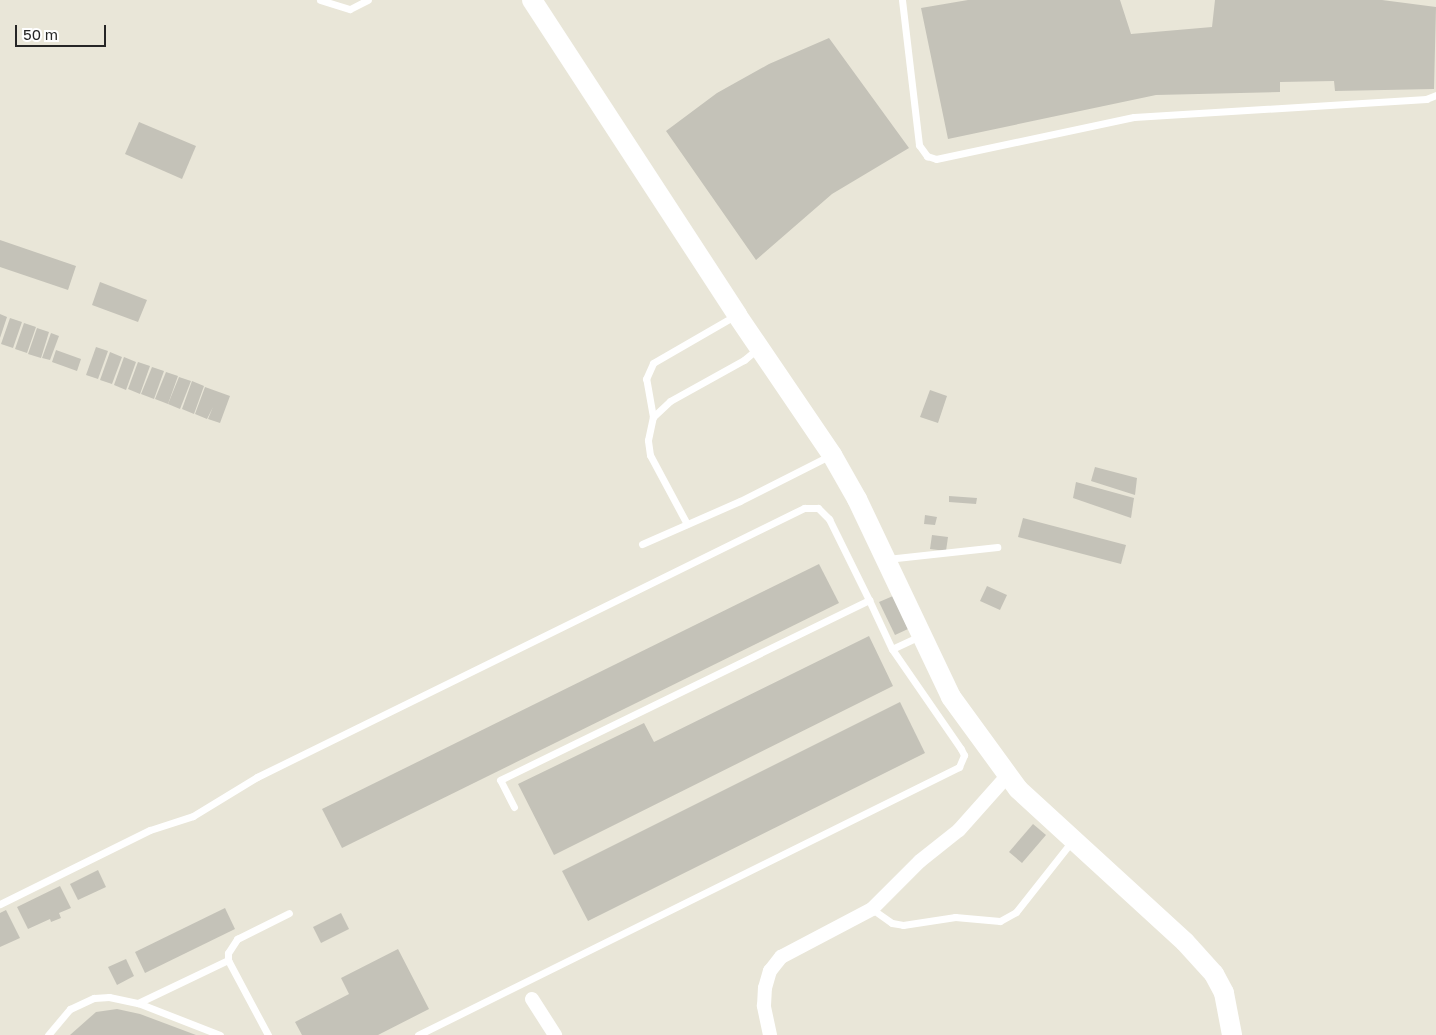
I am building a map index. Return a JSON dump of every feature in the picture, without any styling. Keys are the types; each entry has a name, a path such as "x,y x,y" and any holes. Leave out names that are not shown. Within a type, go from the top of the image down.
{"street":[{"path":"532,0 737,315 832,455 887,559 920,636 951,697 1018,789 1185,942 1214,974 1224,993 1232,1035"},
{"path":"770,1035 764,1006 765,988 770,971 781,957 872,909 920,861 959,830 1008,775"},
{"path":"532,999 555,1035"}],"lane":[{"path":"320,0 350,9 368,0"},
{"path":"902,0 920,145 927,156 936,159 1134,117 1426,99 1436,95"},
{"path":"687,524 650,455 648,440 653,417 646,378 653,363 737,315"},
{"path":"653,417 670,401 744,360 759,347"},
{"path":"642,544 832,455"},
{"path":"0,904 150,830 193,816 257,777 804,508 818,508 829,519 892,649 962,748 964,755 959,767 418,1035"},
{"path":"887,559 997,547"},
{"path":"514,807 500,780 868,600"},
{"path":"892,649 920,636"},
{"path":"872,909 892,923 903,925 955,917 1000,920 1016,912 1073,839"},
{"path":"268,1035 228,960 231,945 237,939 289,913"},
{"path":"138,1004 228,960"},
{"path":"48,1035 70,1010 94,998 109,997 138,1004 220,1035"}],"building":[{"path":"968,0 1120,0 1131,34 1212,27 1215,0 1382,0 1436,7 1434,89 1335,91 1334,81 1280,82 1280,92 1156,95 948,139 921,8"},
{"path":"829,38 909,148 832,194 756,260 666,131 717,93 769,64"},
{"path":"139,122 196,146 182,179 125,154"},
{"path":"0,240 76,266 68,290 0,267"},
{"path":"100,282 147,300 138,322 92,305"},
{"path":"0,314 7,317 0,338"},
{"path":"10,318 22,322 13,348 1,344"},
{"path":"24,323 36,327 27,353 15,349"},
{"path":"37,328 49,332 41,358 28,354"},
{"path":"51,333 59,336 50,360 42,358"},
{"path":"96,347 108,351 98,379 86,375"},
{"path":"56,350 81,359 77,371 52,362"},
{"path":"110,352 122,357 112,384 100,380"},
{"path":"124,357 136,362 126,390 114,385"},
{"path":"138,362 150,366 140,394 128,389"},
{"path":"152,367 164,371 154,399 141,394"},
{"path":"166,372 178,376 168,404 155,399"},
{"path":"179,377 191,381 180,409 168,404"},
{"path":"192,381 204,386 194,414 182,409"},
{"path":"205,387 230,396 220,423 208,419 213,407 207,419 195,414"},
{"path":"930,390 947,396 938,423 920,417"},
{"path":"1095,467 1137,478 1135,495 1091,481"},
{"path":"1076,482 1134,498 1131,518 1073,498"},
{"path":"949,496 977,498 976,504 949,502"},
{"path":"925,515 937,517 935,525 924,524"},
{"path":"1023,518 1126,545 1121,564 1018,537"},
{"path":"932,535 948,537 946,551 930,549"},
{"path":"819,564 839,603 342,848 322,809"},
{"path":"987,586 1007,595 1000,610 980,601"},
{"path":"893,596 908,629 895,635 879,602"},
{"path":"869,636 893,686 554,855 518,784 644,723 654,742"},
{"path":"900,702 925,753 588,921 562,871"},
{"path":"1033,824 1046,835 1022,863 1009,852"},
{"path":"98,870 106,887 78,900 70,884"},
{"path":"60,886 71,908 59,913 61,918 51,922 50,919 28,929 17,907"},
{"path":"225,908 235,929 145,973 135,952"},
{"path":"6,910 20,938 0,947 0,913"},
{"path":"341,913 349,929 321,943 313,927"},
{"path":"398,949 429,1009 378,1035 302,1035 295,1022 349,994 341,978"},
{"path":"126,959 134,976 117,985 108,967"},
{"path":"117,1009 140,1014 196,1035 70,1035 96,1012"}]}
